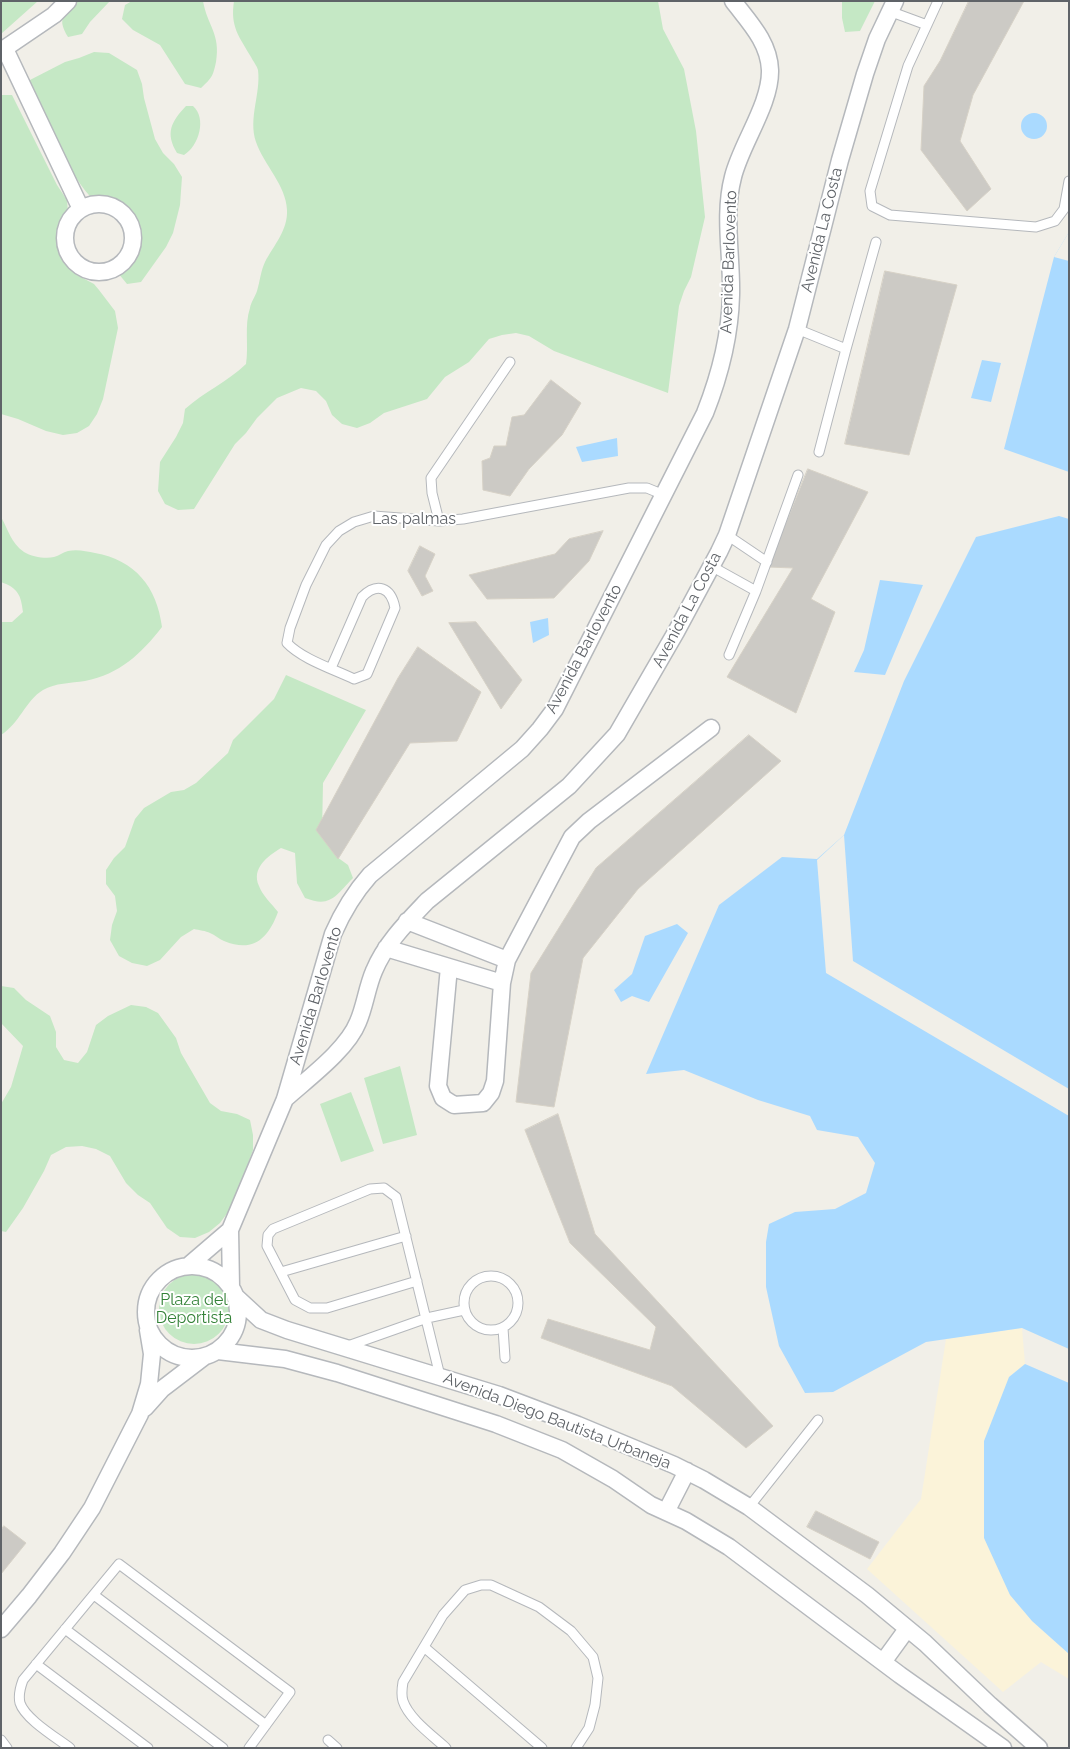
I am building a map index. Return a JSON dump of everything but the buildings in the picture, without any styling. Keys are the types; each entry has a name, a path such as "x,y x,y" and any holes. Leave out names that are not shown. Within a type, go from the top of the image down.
{"street":[{"path":"68,1 54,15 3,50 81,209"},
{"name":"Avenida Barlovento","path":"188,1266 230,1230 285,1100 333,934 348,902 358,888 383,864 503,766 540,730 555,709 567,686 705,413 716,384 730,325 731,294 728,215 730,189 737,164 766,95 769,80 768,56 759,34 733,1"},
{"name":"Avenida La Costa","path":"285,1100 342,1046 358,1023 374,971 386,948 407,921 427,901 568,786 617,734 648,682 727,536 797,329 840,160 865,74 892,6"},
{"path":"102,204 116,208 130,222 134,236 130,254 116,268 102,272 96,271 83,268 71,258 67,249 65,232 73,216 81,209 102,204"},
{"path":"449,967 438,1086 443,1098 454,1105 483,1103 492,1093 495,1081 502,983 507,960 572,836 710,728"},
{"path":"407,921 507,960"},
{"path":"386,948 502,983"},
{"name":"Avenida Barlovento","path":"230,1230 233,1292"},
{"path":"1,1629 56,1560 92,1508 140,1414 149,1384 152,1354 145,1313 148,1296 157,1281 171,1271 188,1266 205,1268 219,1275 233,1292 238,1311 236,1326 229,1340 162,1389 140,1414"},
{"name":"Avenida Diego Bautista Urbaneja","path":"233,1292 261,1320 287,1330 499,1395 578,1425 687,1471 749,1507 866,1595 907,1629 1039,1748"},
{"path":"148,1330 157,1344 171,1354 187,1358 211,1354"},
{"name":"Avenida Diego Bautista Urbaneja","path":"211,1354 284,1359 337,1373 496,1424 562,1450 651,1504 686,1521 729,1547 883,1662 1003,1748"},
{"path":"666,1512 687,1471"},
{"path":"883,1662 907,1629"}],"lane":[{"path":"938,1 908,66 870,190 872,206 890,215 1036,226 1055,221 1064,209 1069,181"},
{"path":"892,6 927,25"},
{"path":"820,452 876,242"},
{"path":"797,329 846,349"},
{"path":"439,521 432,493 432,478 510,362"},
{"path":"729,655 768,562 798,475"},
{"name":"Las palmas","path":"331,668 362,597 369,590 378,588 388,591 393,597 395,608 367,674 354,678 331,668 295,651 287,642 290,628 306,585 326,545 339,531 354,522 374,516 439,521 463,519 629,488 647,488 664,495"},
{"path":"727,536 768,562"},
{"path":"711,566 756,591"},
{"path":"417,1281 327,1308 310,1308 295,1300 267,1246 268,1235 273,1229 370,1189 384,1188 396,1197 427,1318 440,1376"},
{"path":"281,1272 406,1236"},
{"path":"488,1275 503,1277 515,1288 519,1303 515,1318 503,1328 487,1330 473,1324 464,1310 464,1294 473,1281 488,1275"},
{"path":"344,1347 427,1318 464,1310"},
{"path":"503,1328 505,1358"},
{"path":"749,1507 818,1420"},
{"path":"70,1748 27,1715 20,1705 19,1692 23,1680 119,1564 290,1692 249,1748"},
{"path":"446,1748 408,1711 403,1702 403,1682 443,1616 465,1590 481,1585 492,1585 539,1607 571,1631 593,1657 598,1678 595,1705 589,1728 576,1748"},
{"path":"94,1595 266,1725"},
{"path":"65,1629 223,1748"},
{"path":"424,1647 542,1748"},
{"path":"36,1664 148,1748"},
{"path":"1,1740 7,1748"},
{"path":"328,1740 337,1748"}],"green space":[{"path":"1,1 38,1 1,34"},
{"path":"76,1 110,1 90,22 82,34 68,37 62,21 65,14"},
{"path":"132,1 203,1 217,44 217,52 213,74 201,88 185,84 160,45 133,30 122,19 125,5"},
{"path":"234,1 658,1 663,29 684,69 696,131 705,217 691,277 679,306 668,393 554,351 529,336 516,333 502,335 489,339 469,362 445,377 427,399 384,413 370,423 357,428 342,424 332,415 326,401 316,391 301,388 277,398 235,444 194,509 178,510 165,504 158,491 160,462 183,423 185,409 246,364 248,315 264,265 283,231 287,217 286,201 283,192 256,142 253,124 258,88 258,70 236,31 233,18"},
{"path":"842,1 875,1 860,31 845,32 842,18"},
{"path":"94,52 109,53 137,70 155,139 163,153 174,164 182,177 180,205 173,233 166,247 141,282 127,284 118,273 131,248 131,231 125,221 96,202 76,178 28,81 65,62"},
{"path":"1,95 12,95 57,185 67,200 68,213 63,229 61,248 67,266 77,275 94,284 115,311 118,328 103,399 97,414 89,426 77,433 63,435 46,431 1,414"},
{"path":"186,106 193,106 197,111 200,117 200,124 194,145 184,155 177,153 173,146 171,128"},
{"path":"1,517 10,536 27,554 47,558 75,550 109,557 122,562 142,578 149,588 155,600 162,627 138,654 119,668 97,678 58,685 43,690 32,700 8,730 1,735 1,622 12,622 23,612 18,593 1,582"},
{"path":"286,675 366,710 323,783 322,833 337,857 348,865 353,878 337,895 327,901 321,902 305,898 297,883 295,853 281,848 262,863 257,874 260,889 278,912 269,930 258,941 243,945 234,944 208,932 194,929 181,937 160,960 147,966 132,963 119,956 110,940 112,925 117,911 115,896 106,884 106,870 125,847 135,819 144,808 171,792 184,790 196,783 228,753 233,740 274,699"},
{"path":"1,986 14,988 26,1000 50,1016 56,1032 56,1047 64,1060 78,1063 87,1052 96,1025 108,1016 131,1005 146,1007 158,1013 176,1038 181,1053 210,1103 221,1111 237,1114 250,1120 253,1150 231,1208 220,1223 209,1232 195,1238 180,1237 167,1228 150,1203 138,1195 126,1183 110,1156 96,1149 82,1146 66,1147 51,1155 23,1208 6,1232 1,1231 1,1104 11,1087 23,1046 1,1023"},
{"path":"400,1066 417,1135 383,1144 364,1078"},
{"path":"351,1092 374,1151 341,1162 320,1104"},
{"name":"Plaza del Deportista","path":"187,1274 201,1274 214,1280 223,1289 229,1302 227,1322 219,1334 201,1344 187,1344 174,1338 165,1329 159,1316 159,1302 165,1289 174,1280"}],"sand":[{"path":"1022,1328 1025,1364 1009,1377 1010,1595 1032,1621 1069,1654 1069,1679 1041,1662 1003,1692 867,1569 921,1499 946,1339"}],"water":[{"path":"1034,113 1043,117 1047,126 1043,135 1034,139 1025,135 1021,126 1025,117"},
{"path":"1069,232 1069,472 1004,449 1054,257"},
{"path":"982,360 1001,363 991,402 971,398"},
{"path":"617,438 618,456 582,462 576,447"},
{"path":"1059,516 1069,519 1069,1349 1022,1328 926,1342 833,1392 805,1393 779,1346 766,1287 766,1242 769,1224 795,1212 835,1209 866,1193 875,1163 858,1137 817,1130 810,1116 758,1100 684,1070 646,1074 719,905 782,857 817,859 844,835 904,681 976,537"},
{"path":"880,580 923,585 885,675 854,672 864,650"},
{"path":"548,618 549,635 533,643 530,622"},
{"path":"677,924 688,933 649,1002 632,996 621,1002 614,990 632,974 645,936"},
{"path":"1025,1364 1069,1383 1069,1654 1032,1621 1010,1595 984,1538 984,1441 1009,1377"}],"pier":[{"path":"1069,232 1069,261 1054,257"},
{"path":"844,835 853,961 1069,1089 1069,1116 826,973 817,860"}]}
